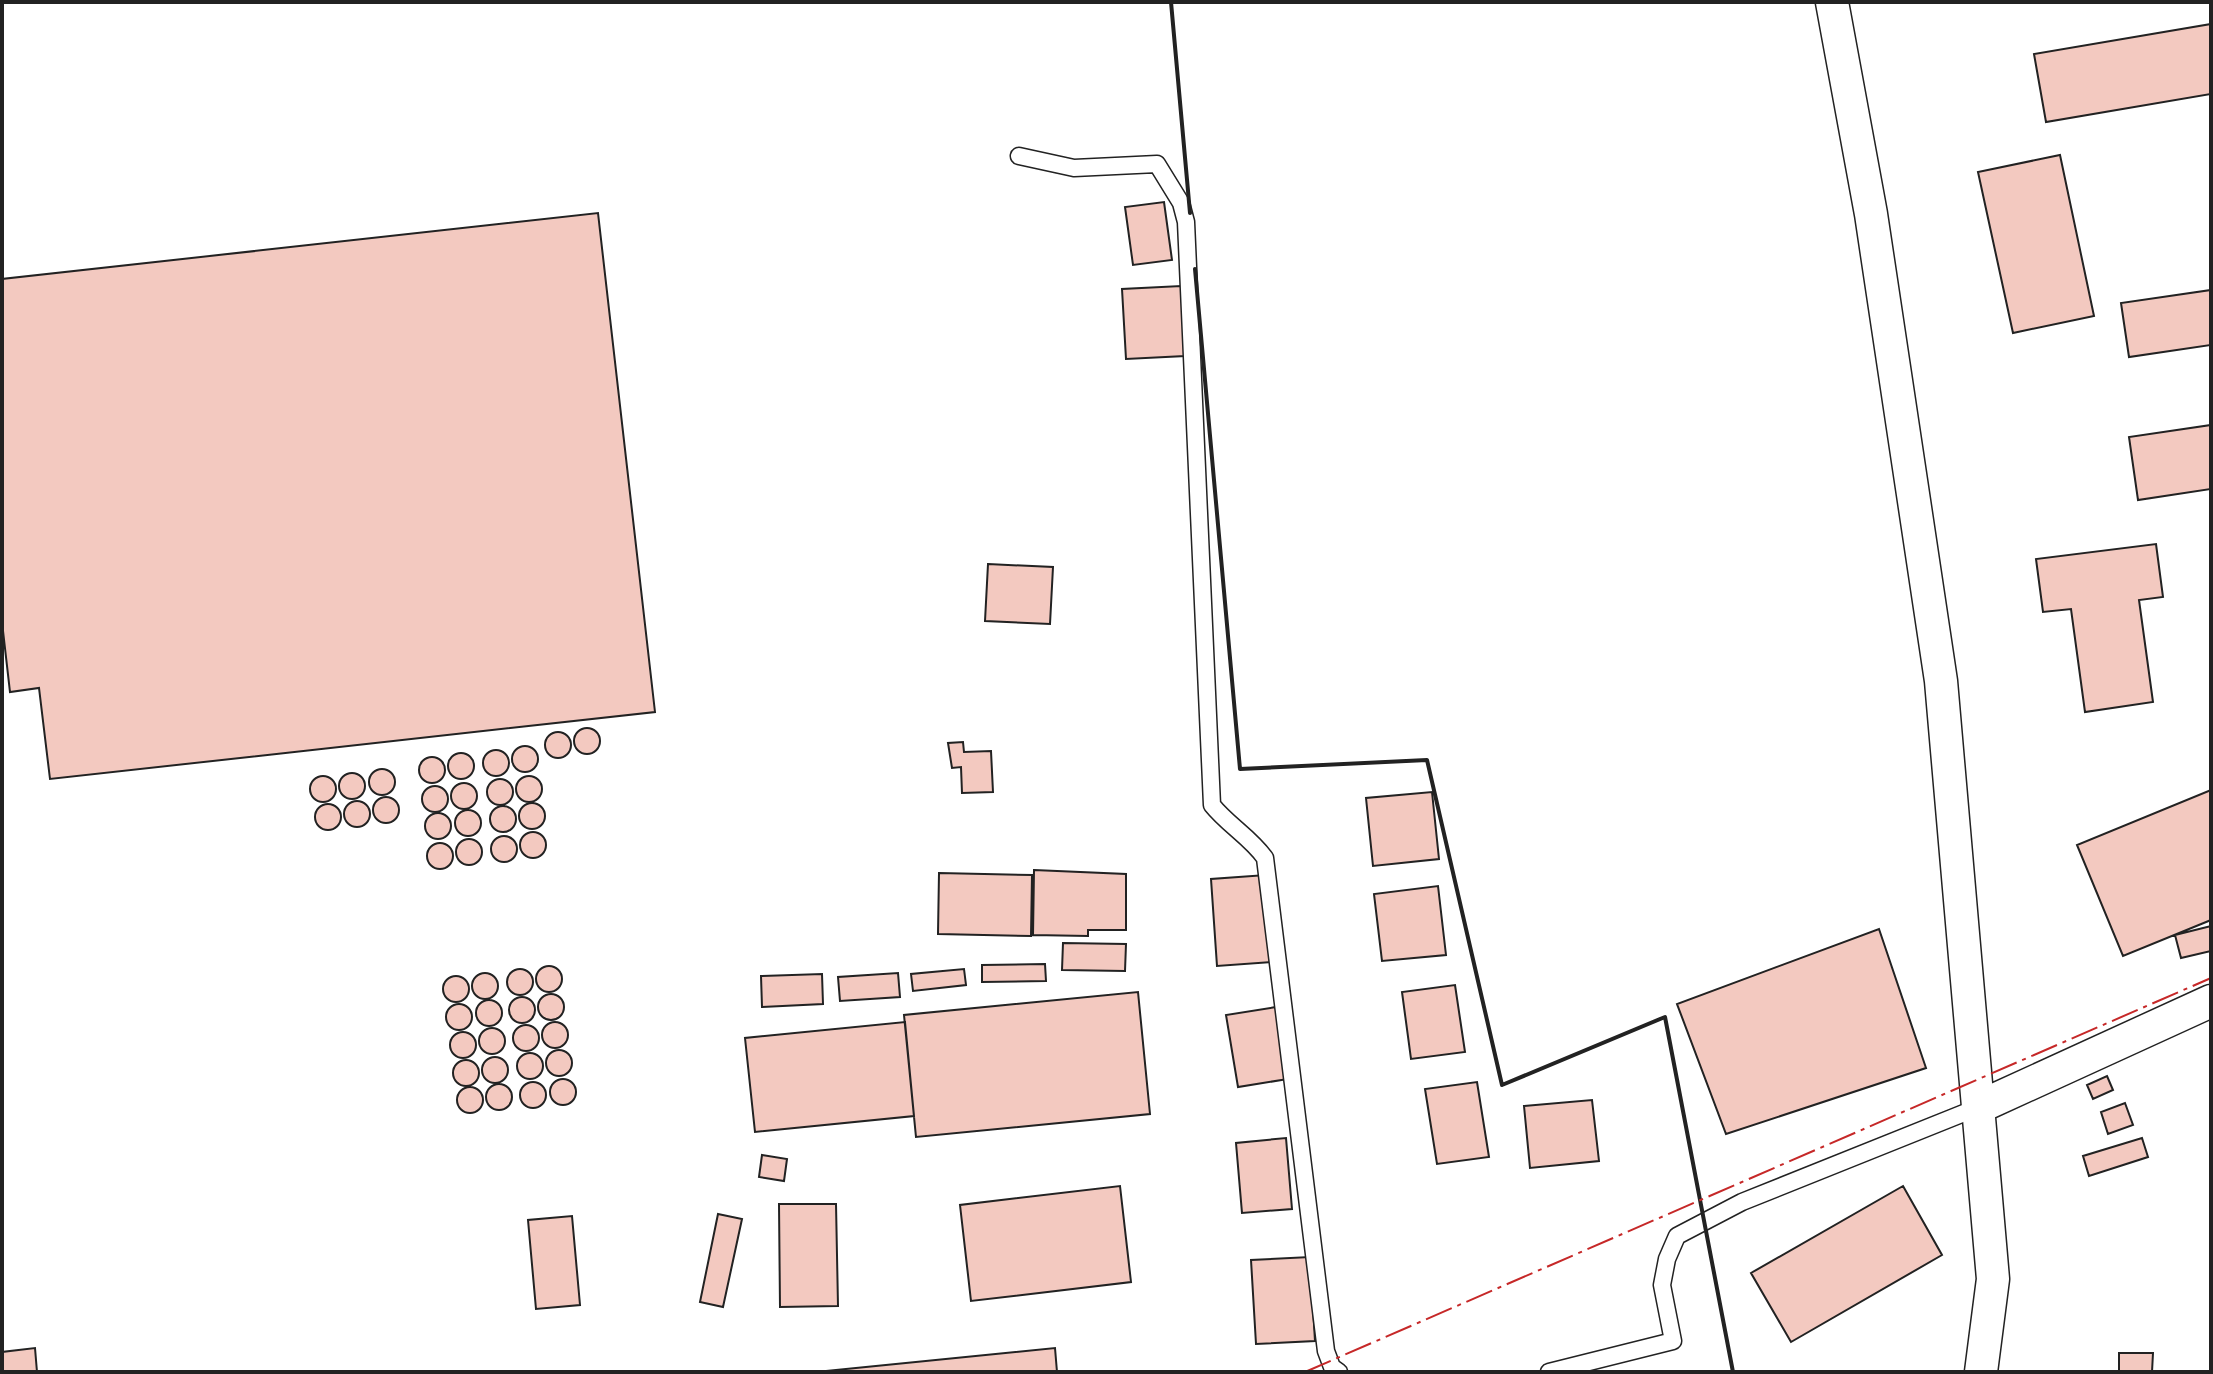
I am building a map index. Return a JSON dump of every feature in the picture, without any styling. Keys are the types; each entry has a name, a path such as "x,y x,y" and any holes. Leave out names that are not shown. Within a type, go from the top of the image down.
{"street":[{"path":"1832,2 1871,214 1941,681 1993,1279 1981,1372"},
{"path":"1979,1107 2211,1001"}],"lane":[{"path":"1019,156 1074,168 1157,164 1181,203 1186,222 1212,805 1224,820 1254,842 1265,858 1326,1351 1332,1367 1339,1372"},
{"path":"1549,1372 1673,1341 1662,1285 1667,1259 1677,1236 1742,1202 1979,1107"}],"building":[{"path":"2211,24 2211,94 2046,122 2034,54"},
{"path":"2060,155 2094,316 2013,333 1978,172"},
{"path":"1164,202 1172,260 1133,265 1125,207"},
{"path":"598,213 655,712 50,779 39,688 10,692 2,622 2,279"},
{"path":"1181,286 1185,356 1126,359 1122,289"},
{"path":"2211,290 2211,345 2129,357 2121,303"},
{"path":"2211,425 2211,489 2138,500 2129,437"},
{"path":"2156,544 2163,597 2139,600 2153,702 2085,712 2071,609 2043,612 2036,559"},
{"path":"988,564 1053,567 1050,624 985,621"},
{"path":"587,728 596,732 600,741 596,750 587,754 578,750 574,741 578,732"},
{"path":"558,732 567,736 571,745 567,754 558,758 549,754 545,745 549,736"},
{"path":"963,742 964,752 991,751 993,792 962,793 961,767 952,768 948,743"},
{"path":"525,746 534,750 538,759 534,768 525,772 516,768 512,759 516,750"},
{"path":"496,750 505,754 509,763 505,772 496,776 487,772 483,763 487,754"},
{"path":"461,753 470,757 474,766 470,775 461,779 452,775 448,766 452,757"},
{"path":"432,757 441,761 445,770 441,779 432,783 423,779 419,770 423,761"},
{"path":"382,769 391,773 395,782 391,791 382,795 373,791 369,782 373,773"},
{"path":"352,773 361,777 365,786 361,795 352,799 343,795 339,786 343,777"},
{"path":"323,776 332,780 336,789 332,798 323,802 314,798 310,789 314,780"},
{"path":"529,776 538,780 542,789 538,798 529,802 520,798 516,789 520,780"},
{"path":"500,779 509,783 513,792 509,801 500,805 491,801 487,792 491,783"},
{"path":"464,783 473,787 477,796 473,805 464,809 455,805 451,796 455,787"},
{"path":"435,786 444,790 448,799 444,808 435,812 426,808 422,799 426,790"},
{"path":"2211,790 2211,920 2123,956 2077,845"},
{"path":"1432,792 1439,859 1373,866 1366,798"},
{"path":"386,797 395,801 399,810 395,819 386,823 377,819 373,810 377,801"},
{"path":"357,801 366,805 370,814 366,823 357,827 348,823 344,814 348,805"},
{"path":"532,803 541,807 545,816 541,825 532,829 523,825 519,816 523,807"},
{"path":"328,804 337,808 341,817 337,826 328,830 319,826 315,817 319,808"},
{"path":"503,806 512,810 516,819 512,828 503,832 494,828 490,819 494,810"},
{"path":"468,810 477,814 481,823 477,832 468,836 459,832 455,823 459,814"},
{"path":"438,813 447,817 451,826 447,835 438,839 429,835 425,826 429,817"},
{"path":"533,832 542,836 546,845 542,854 533,858 524,854 520,845 524,836"},
{"path":"504,836 513,840 517,849 513,858 504,862 495,858 491,849 495,840"},
{"path":"469,839 478,843 482,852 478,861 469,865 460,861 456,852 460,843"},
{"path":"440,843 449,847 453,856 449,865 440,869 431,865 427,856 431,847"},
{"path":"1034,870 1126,874 1126,930 1088,930 1088,936 1033,935"},
{"path":"939,873 1032,875 1031,936 938,934"},
{"path":"1266,875 1273,962 1217,966 1211,879"},
{"path":"1438,886 1446,955 1382,961 1374,894"},
{"path":"2211,926 2211,951 2181,958 2175,935"},
{"path":"1879,929 1926,1068 1726,1134 1677,1004"},
{"path":"1063,943 1126,944 1125,971 1062,970"},
{"path":"1045,964 1046,981 982,982 982,965"},
{"path":"549,966 558,970 562,979 558,988 549,992 540,988 536,979 540,970"},
{"path":"520,969 529,973 533,982 529,991 520,995 511,991 507,982 511,973"},
{"path":"964,969 966,985 913,991 911,974"},
{"path":"485,973 494,977 498,986 494,995 485,999 476,995 472,986 476,977"},
{"path":"898,973 900,997 840,1001 838,977"},
{"path":"822,974 823,1004 762,1007 761,976"},
{"path":"456,976 465,980 469,989 465,998 456,1002 447,998 443,989 447,980"},
{"path":"1455,985 1465,1052 1411,1059 1402,992"},
{"path":"1138,992 1150,1114 916,1137 904,1015"},
{"path":"551,994 560,998 564,1007 560,1016 551,1020 542,1016 538,1007 542,998"},
{"path":"522,997 531,1001 535,1010 531,1019 522,1023 513,1019 509,1010 513,1001"},
{"path":"489,1000 498,1004 502,1013 498,1022 489,1026 480,1022 476,1013 480,1004"},
{"path":"459,1004 468,1008 472,1017 468,1026 459,1030 450,1026 446,1017 450,1008"},
{"path":"1276,1007 1288,1079 1238,1087 1226,1015"},
{"path":"555,1022 564,1026 568,1035 564,1044 555,1048 546,1044 542,1035 546,1026"},
{"path":"905,1022 914,1116 755,1132 745,1038"},
{"path":"526,1025 535,1029 539,1038 535,1047 526,1051 517,1047 513,1038 517,1029"},
{"path":"492,1028 501,1032 505,1041 501,1050 492,1054 483,1050 479,1041 483,1032"},
{"path":"463,1032 472,1036 476,1045 472,1054 463,1058 454,1054 450,1045 454,1036"},
{"path":"559,1050 568,1054 572,1063 568,1072 559,1076 550,1072 546,1063 550,1054"},
{"path":"530,1053 539,1057 543,1066 539,1075 530,1079 521,1075 517,1066 521,1057"},
{"path":"495,1057 504,1061 508,1070 504,1079 495,1083 486,1079 482,1070 486,1061"},
{"path":"466,1060 475,1064 479,1073 475,1082 466,1086 457,1082 453,1073 457,1064"},
{"path":"2107,1076 2113,1090 2093,1099 2087,1085"},
{"path":"563,1079 572,1083 576,1092 572,1101 563,1105 554,1101 550,1092 554,1083"},
{"path":"533,1082 542,1086 546,1095 542,1104 533,1108 524,1104 520,1095 524,1086"},
{"path":"1477,1082 1489,1157 1437,1164 1425,1089"},
{"path":"499,1084 508,1088 512,1097 508,1106 499,1110 490,1106 486,1097 490,1088"},
{"path":"470,1087 479,1091 483,1100 479,1109 470,1113 461,1109 457,1100 461,1091"},
{"path":"1592,1100 1599,1161 1530,1168 1524,1106"},
{"path":"2125,1103 2133,1125 2108,1134 2101,1112"},
{"path":"1286,1138 1292,1209 1242,1213 1236,1143"},
{"path":"2142,1138 2148,1157 2089,1176 2083,1156"},
{"path":"762,1155 787,1159 784,1181 759,1177"},
{"path":"1120,1186 1131,1282 971,1301 960,1205"},
{"path":"1903,1186 1942,1255 1791,1342 1751,1273"},
{"path":"779,1204 836,1204 838,1306 780,1307"},
{"path":"718,1214 742,1219 723,1307 700,1302"},
{"path":"572,1216 580,1305 536,1309 528,1220"},
{"path":"1310,1257 1315,1341 1256,1344 1251,1260"},
{"path":"35,1348 37,1372 2,1372 2,1352"},
{"path":"1055,1348 1057,1372 816,1372"},
{"path":"2119,1353 2153,1353 2152,1372 2119,1372"}],"wall":[{"path":"1171,2 1190,213"},
{"path":"1195,269 1240,769 1427,760 1502,1085 1665,1017 1733,1372"}],"power":[{"path":"1305,1372 2211,978"}]}
